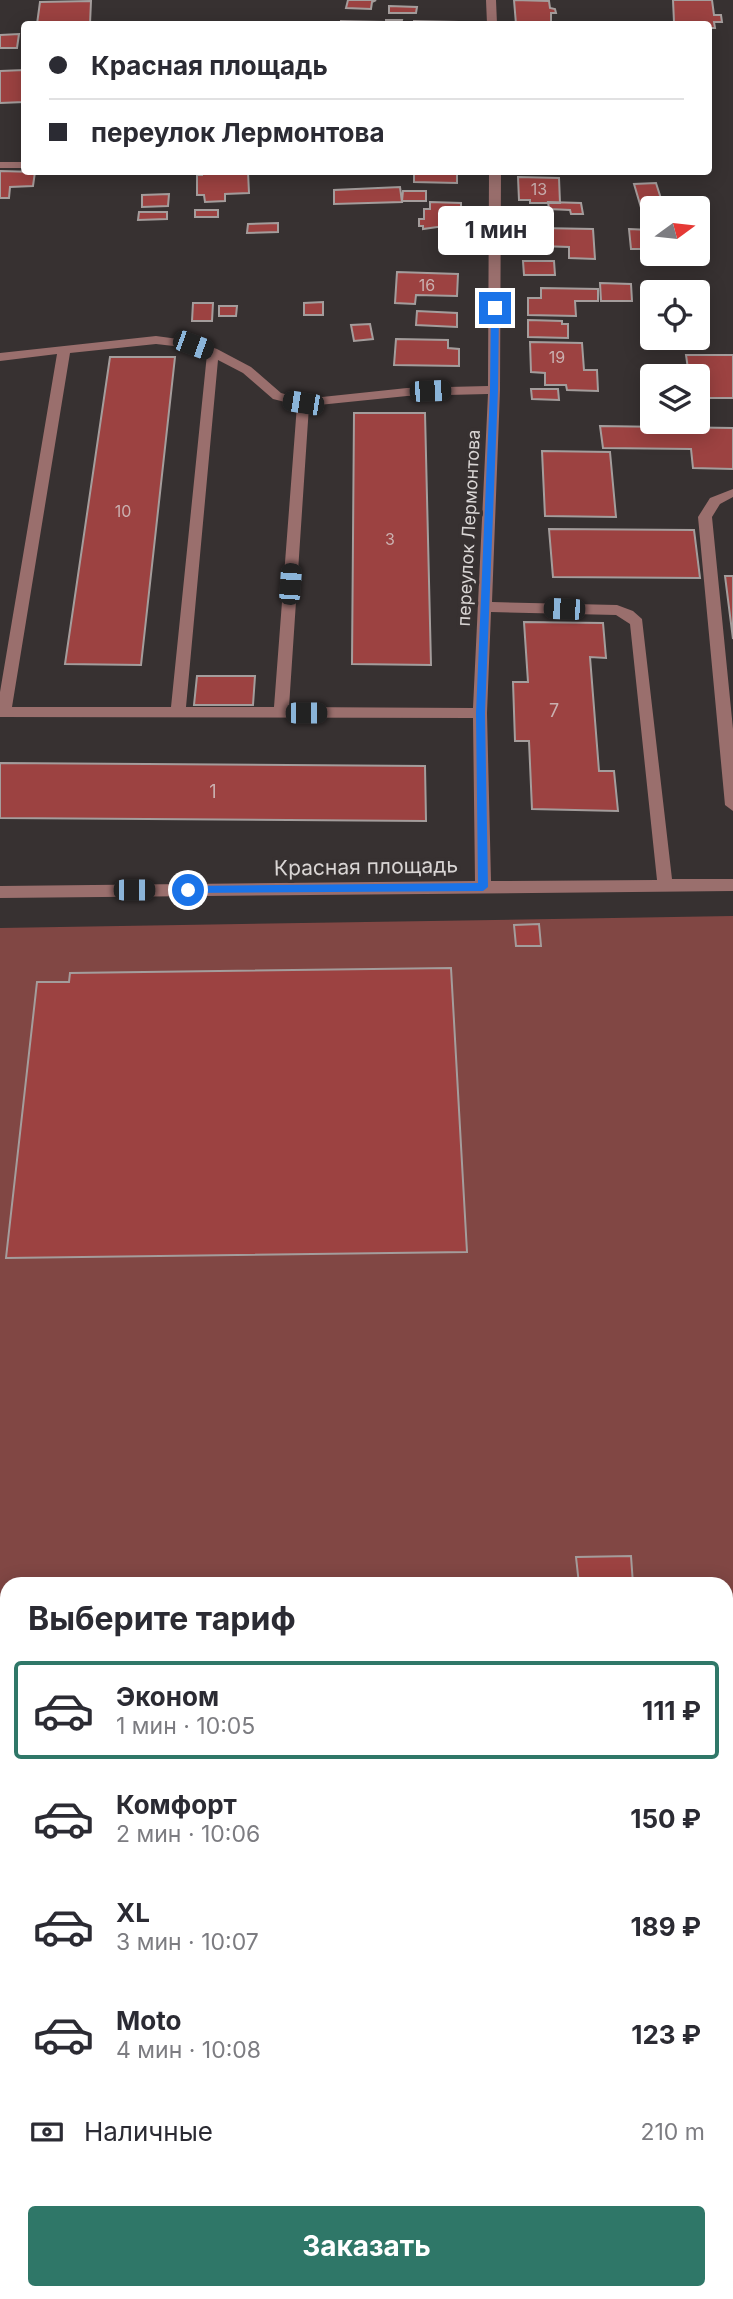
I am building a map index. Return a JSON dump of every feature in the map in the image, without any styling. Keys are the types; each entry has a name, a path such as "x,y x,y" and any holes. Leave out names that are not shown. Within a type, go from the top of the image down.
{"street":[{"path":"491,0 492,21"},
{"path":"0,165 21,164"},
{"name":"переулок Лермонтова","path":"483,887 481,713 494,390 495,175"},
{"path":"0,357 156,340 193,345 213,352 247,370 277,396 303,403 407,392 494,390"},
{"path":"64,350 2,712 481,713"},
{"path":"178,713 213,352"},
{"path":"281,713 303,403"},
{"path":"733,493 708,506 705,517 733,805"},
{"path":"485,607 617,610 628,614 637,622 665,885"},
{"name":"Красная площадь","path":"0,892 733,885"}],"shaded area":[{"path":"733,916 733,1577 0,1577 0,928"}],"building":[{"path":"348,0 376,0 372,2 371,9 346,8"},
{"path":"514,0 549,1 550,8 555,9 556,13 551,13 551,21 516,21"},
{"path":"673,0 712,0 714,15 721,15 722,22 714,22 715,28 712,28 712,21 674,21"},
{"path":"91,1 90,21 37,21 40,2"},
{"path":"389,6 417,7 416,13 389,13"},
{"path":"19,34 17,48 0,48 0,35"},
{"path":"21,70 21,102 0,103 0,71"},
{"path":"0,171 35,175 33,186 10,187 9,198 0,198"},
{"path":"197,175 248,175 249,193 225,194 225,201 205,202 204,195 197,195"},
{"path":"414,175 457,175 457,183 414,182"},
{"path":"518,177 559,178 560,203 530,203 530,200 519,200"},
{"path":"656,183 660,196 640,196 640,204 634,184"},
{"path":"400,187 402,202 334,204 334,190"},
{"path":"403,191 426,191 426,201 402,201"},
{"path":"169,194 168,206 142,207 142,195"},
{"path":"430,202 461,203 461,220 445,220 445,226 423,229 423,226 419,226 419,219 424,219 424,209 430,209"},
{"path":"548,202 581,203 583,214 549,209"},
{"path":"195,210 218,210 218,217 195,217"},
{"path":"139,212 167,212 167,219 138,220"},
{"path":"278,223 278,232 247,233 248,224"},
{"path":"539,228 593,229 595,259 569,258 569,247 540,246"},
{"path":"629,229 640,230 640,249 631,249"},
{"path":"523,261 554,261 555,275 524,275"},
{"path":"397,272 458,274 457,296 416,295 415,304 395,303"},
{"path":"600,283 631,284 632,301 601,301"},
{"path":"541,288 598,289 598,301 575,301 576,316 528,315 528,298 541,298"},
{"path":"323,302 323,315 304,315 304,303"},
{"path":"193,303 213,303 212,321 192,321"},
{"path":"219,306 237,306 236,316 219,316"},
{"path":"417,311 457,313 457,327 416,325"},
{"path":"528,320 562,321 562,324 568,324 568,338 528,337"},
{"path":"370,324 373,339 354,341 351,325"},
{"path":"396,339 448,340 448,348 459,349 459,366 394,365"},
{"path":"530,342 582,343 584,370 597,370 598,391 567,390 566,385 545,385 545,373 531,372"},
{"path":"686,355 733,355 733,398 710,398 710,364 687,364"},
{"path":"110,357 175,357 141,665 65,664"},
{"path":"531,389 558,389 559,400 532,399"},
{"path":"354,413 425,413 431,665 352,664"},
{"path":"600,426 640,427 640,434 710,434 710,428 733,428 733,469 693,468 691,449 603,448"},
{"path":"542,451 610,452 616,517 545,516"},
{"path":"549,529 694,530 700,578 553,577"},
{"path":"725,576 733,576 733,639"},
{"path":"524,622 603,623 606,658 590,657 599,771 614,771 618,811 532,809 529,741 515,741 513,682 528,682"},
{"path":"197,676 255,676 253,705 194,705"},
{"path":"0,763 425,766 426,821 0,818"},
{"path":"539,924 541,946 516,946 514,925"},
{"path":"451,968 467,1252 6,1258 37,982 69,982 70,973"},
{"path":"631,1556 632,1577 578,1577 576,1557"}],"route":[{"path":"188,890 483,887 480,759 482,658 495,308"}]}
